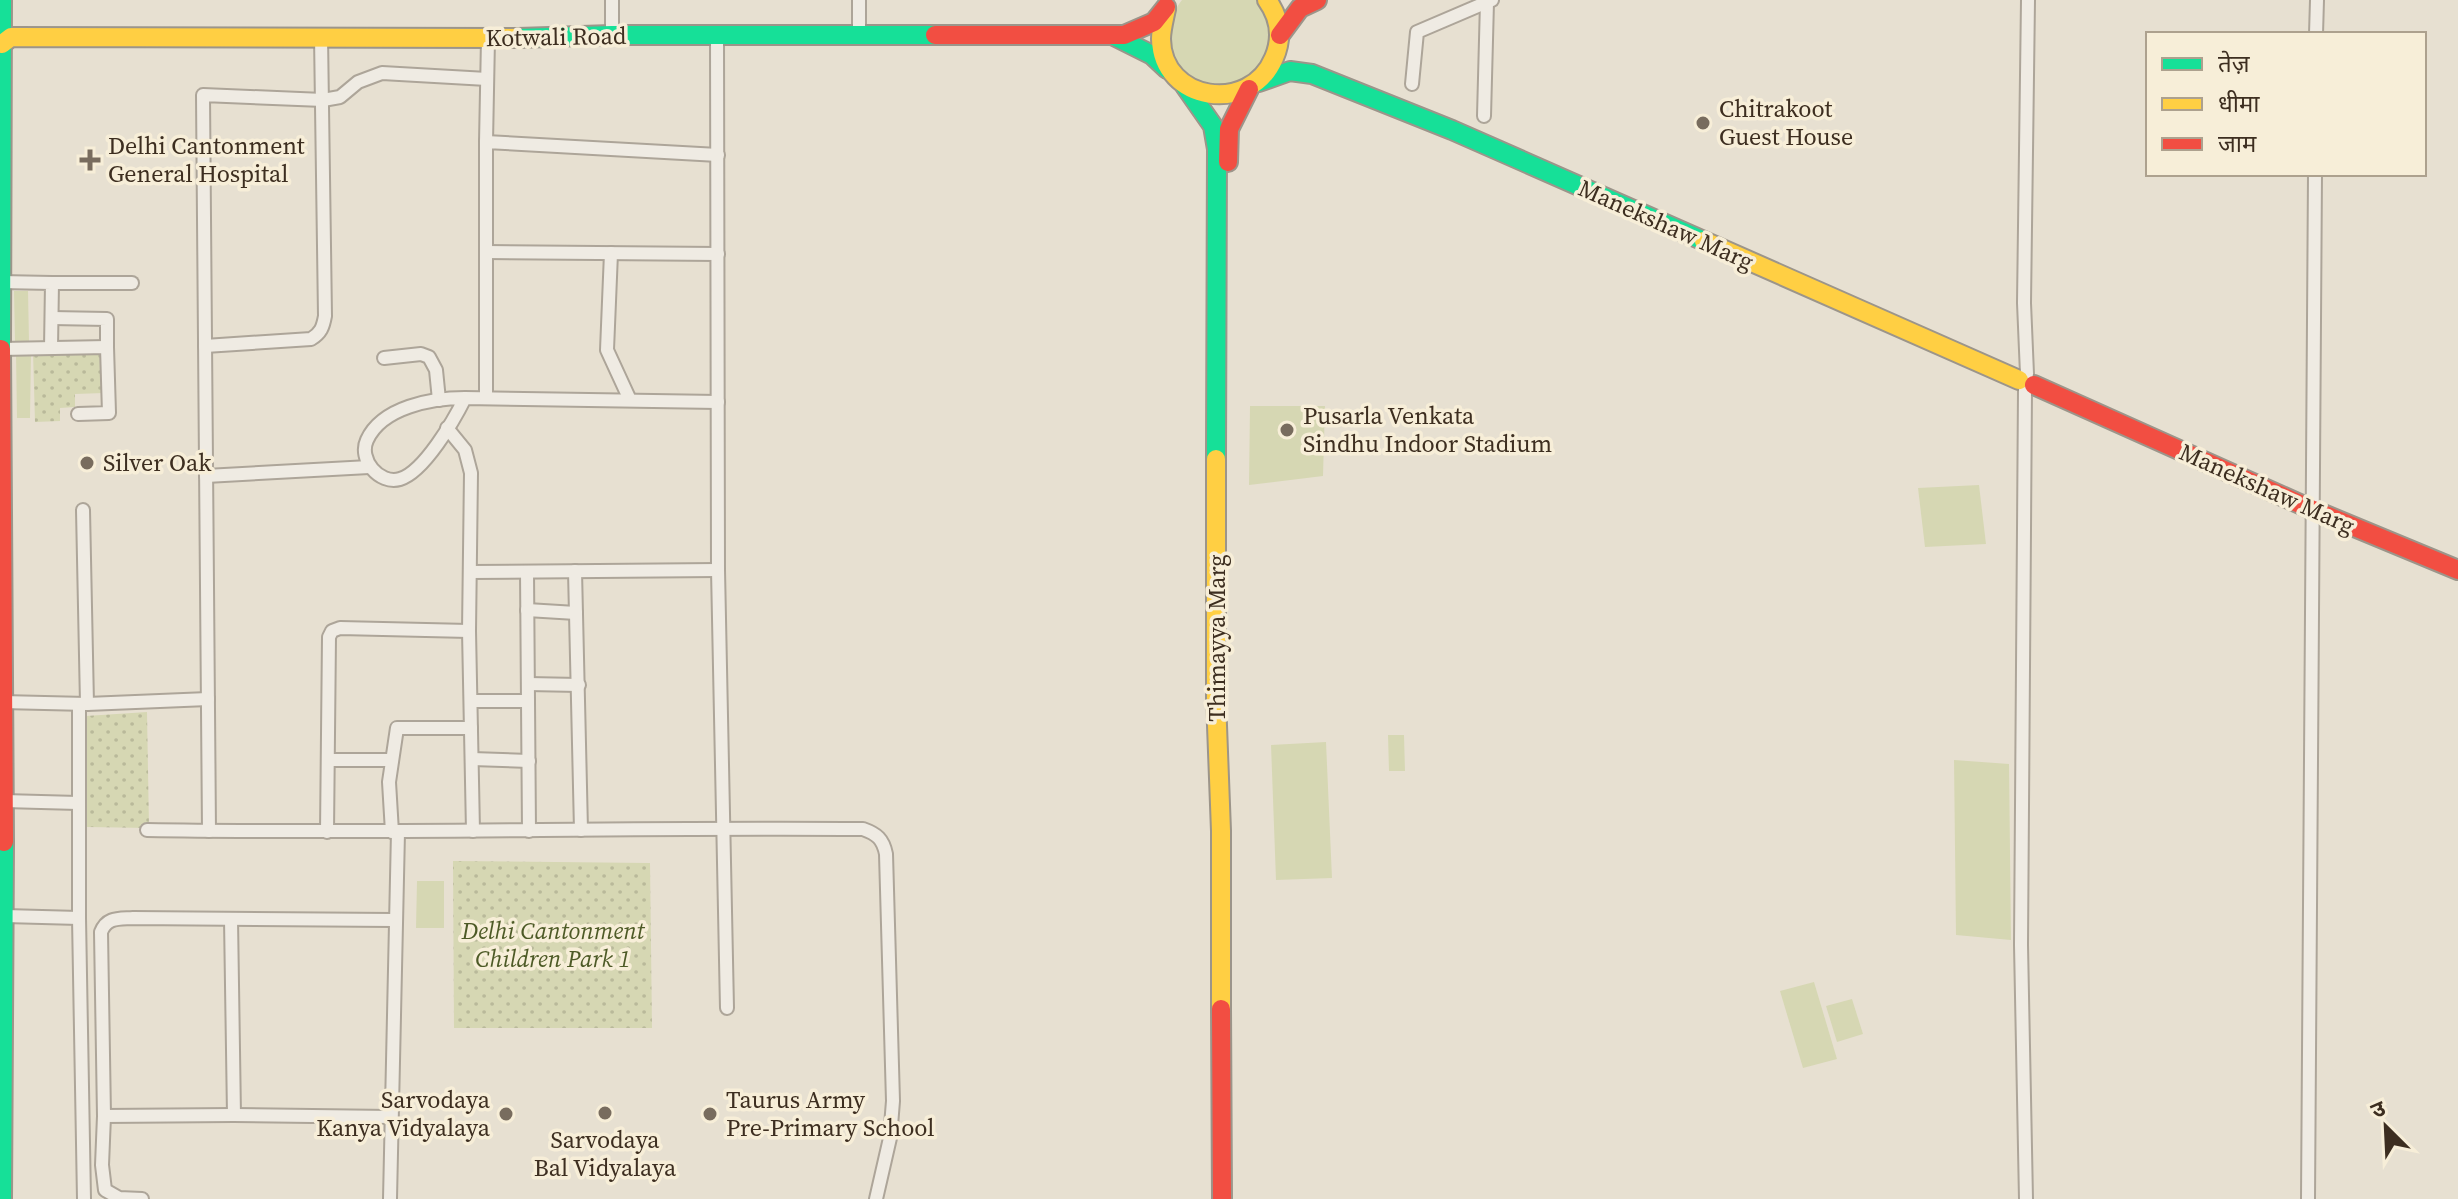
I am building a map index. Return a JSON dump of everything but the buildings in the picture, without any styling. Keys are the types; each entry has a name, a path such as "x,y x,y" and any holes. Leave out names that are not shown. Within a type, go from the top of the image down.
{"street":[{"path":"2,0 2,1199"},
{"path":"612,0 612,35"},
{"path":"859,0 859,35"},
{"path":"1267,0 1278,20 1280,40"},
{"path":"2026,1199 2021,945 2028,0"},
{"path":"2316,32 2317,0"},
{"path":"1412,84 1417,32 1490,1 1484,116"},
{"path":"1112,35 1124,35 1154,22 1169,4"},
{"path":"1169,4 1160,25 1159,44 1164,62 1180,82"},
{"name":"Thimayya Marg","path":"1222,1199 1221,831 1228,150 1231,123 1254,85 1275,59 1280,40 1309,4"},
{"name":"Kotwali Road","path":"1,44 11,37 488,39 612,35 1112,35"},
{"path":"717,35 718,570 727,1008"},
{"path":"1112,35 1152,55 1180,82"},
{"path":"205,346 311,339 323,328 321,36"},
{"path":"486,398 488,39"},
{"name":"Manekshaw Marg","path":"1280,40 1294,61 1312,74"},
{"name":"Manekshaw Marg","path":"1180,82 1200,94 1217,97 1233,95 1290,71 1312,74 1452,130 2311,509 2458,570"},
{"path":"209,831 203,95 323,100 340,97 358,82 382,73 487,79"},
{"name":"Thimayya Marg","path":"1180,82 1213,126 1217,149 1222,699 1233,916 1233,1199"},
{"path":"486,142 718,155"},
{"path":"2308,1199 2315,176"},
{"path":"486,252 718,254"},
{"path":"611,253 607,350 630,400"},
{"path":"1,282 132,283"},
{"path":"51,348 52,283"},
{"path":"52,318 107,319 109,413 78,414"},
{"path":"1,349 107,347"},
{"path":"384,358 421,354 429,357 436,370 439,400"},
{"path":"465,398 419,465 399,479 381,476 369,467 364,451 367,439 380,425 391,415 439,400 465,398 486,398 718,402"},
{"path":"447,428 465,450 471,473 469,631 473,831"},
{"path":"206,476 369,467"},
{"path":"83,510 83,704 78,803 84,1199"},
{"path":"470,572 718,570"},
{"path":"575,571 581,830"},
{"path":"527,572 529,831"},
{"path":"527,610 576,613"},
{"path":"327,832 329,637 332,631 340,628 469,631"},
{"path":"528,684 579,685"},
{"path":"2,694 83,704 208,699"},
{"path":"471,701 528,701"},
{"path":"390,1199 395,832 388,795 395,731 400,726 471,728"},
{"path":"472,759 529,761"},
{"path":"328,760 392,760"},
{"path":"4,801 78,803"},
{"path":"147,830 395,832 723,828 863,829 875,833 883,842 886,854 893,1101 890,1138 876,1199"},
{"path":"3,914 79,918"},
{"path":"142,1199 119,1198 105,1190 102,1165 101,949 104,923 111,919 133,918 394,920"},
{"path":"231,919 234,1115"},
{"path":"104,1116 391,1117"}],"green space":[{"path":"1182,0 1258,0 1270,24 1270,46 1261,65 1245,79 1225,86 1205,85 1186,75 1172,53 1169,39 1174,12"},
{"path":"14,291 28,291 29,341 15,341"},
{"path":"103,350 104,393 75,394 75,407 60,408 60,421 35,422 33,352"},
{"path":"31,353 30,418 17,418 16,354"},
{"name":"Pusarla Venkata Sindhu Indoor Stadium","path":"1250,406 1325,406 1323,476 1249,485"},
{"path":"1979,485 1986,544 1925,547 1918,488"},
{"path":"147,712 149,828 87,827 86,716"},
{"path":"1388,735 1404,735 1405,771 1389,771"},
{"path":"1326,742 1332,878 1276,880 1271,745"},
{"path":"1954,760 2009,764 2011,940 1956,935"},
{"name":"Delhi Cantonment Children Park 1","path":"453,861 650,863 652,1028 454,1028"},
{"path":"417,881 444,881 444,928 416,928"},
{"path":"1814,982 1837,1059 1803,1068 1780,991"},
{"path":"1852,999 1863,1034 1837,1042 1826,1006"}],"traffic: fast":[{"path":"1,349 2,0"},
{"path":"518,38 935,35"},
{"path":"1112,35 1152,55 1167,69"},
{"path":"1259,82 1290,71 1312,74 1452,130 1704,241"},
{"path":"1185,86 1213,126 1217,149 1216,459"},
{"path":"2,1199 4,842"}],"traffic: slow":[{"path":"1166,9 1161,39 1165,60 1176,77 1191,88 1209,94 1228,94 1246,88 1262,76 1274,58 1279,43 1279,28 1267,0"},
{"path":"2,44 11,37 518,38"},
{"path":"1704,241 2019,380"},
{"path":"1216,459 1221,1009"}],"traffic: jam":[{"path":"1280,35 1300,8 1317,0"},
{"path":"935,35 1124,35 1154,22 1166,7"},
{"path":"1228,162 1229,129 1249,89"},
{"path":"1,349 4,842"},
{"path":"2034,385 2311,509 2458,570"},
{"path":"1221,1009 1222,1199"}],"place":[{"name":"Chitrakoot Guest House","path":"1703,123"},
{"name":"Delhi Cantonment General Hospital","path":"90,160"},
{"name":"Pusarla Venkata Sindhu Indoor Stadium","path":"1287,430"},
{"name":"Silver Oak","path":"87,463"},
{"name":"Sarvodaya Bal Vidyalaya","path":"605,1113"},
{"name":"Sarvodaya Kanya Vidyalaya","path":"506,1114"},
{"name":"Taurus Army Pre-Primary School","path":"710,1114"}]}
